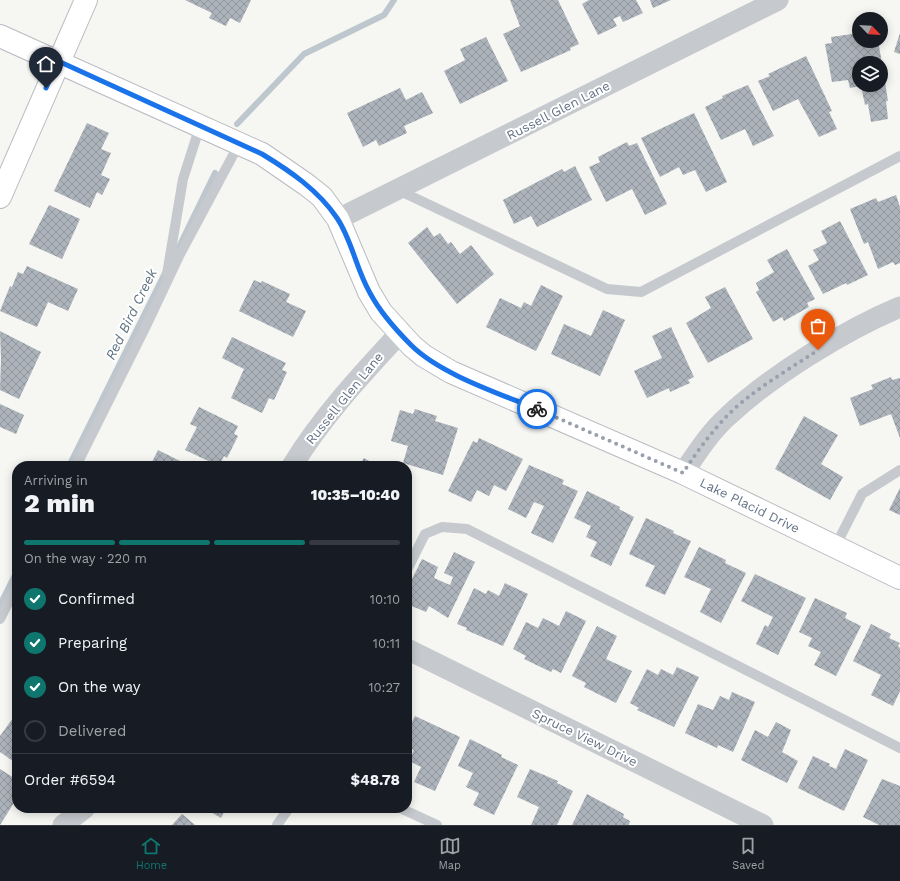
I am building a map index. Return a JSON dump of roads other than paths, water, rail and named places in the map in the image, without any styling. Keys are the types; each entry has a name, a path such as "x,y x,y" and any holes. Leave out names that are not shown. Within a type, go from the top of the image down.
{"street":[{"path":"0,196 86,0"},
{"name":"Russell Glen Lane","path":"338,219 778,0"},
{"name":"Lake Placid Drive","path":"0,36 58,61 280,164 322,197 338,219 369,292 381,312 424,356 451,372 683,473 900,578"},
{"path":"683,473 704,443 727,416 754,393 818,350 900,307"},
{"name":"Russell Glen Lane","path":"295,461 313,434 341,398 400,333"},
{"name":"Spruce View Drive","path":"412,651 763,825"},
{"path":"63,825 79,813"}],"lane":[{"path":"166,284 182,179 200,126"},
{"path":"78,461 179,256 239,144"},
{"path":"398,190 607,289 641,292 900,156"},
{"path":"835,547 862,494 900,470"},
{"path":"412,560 425,534 442,527 467,529 900,748"},
{"path":"0,619 12,595"},
{"path":"277,825 285,813"},
{"path":"411,813 437,825"}],"waterway":[{"name":"Red Bird Creek","path":"237,124 304,54 384,15 394,0"},
{"name":"Red Bird Creek","path":"177,251 215,173"},
{"name":"Red Bird Creek","path":"71,461 166,271"},
{"name":"Red Bird Creek","path":"0,605 12,581"}]}
